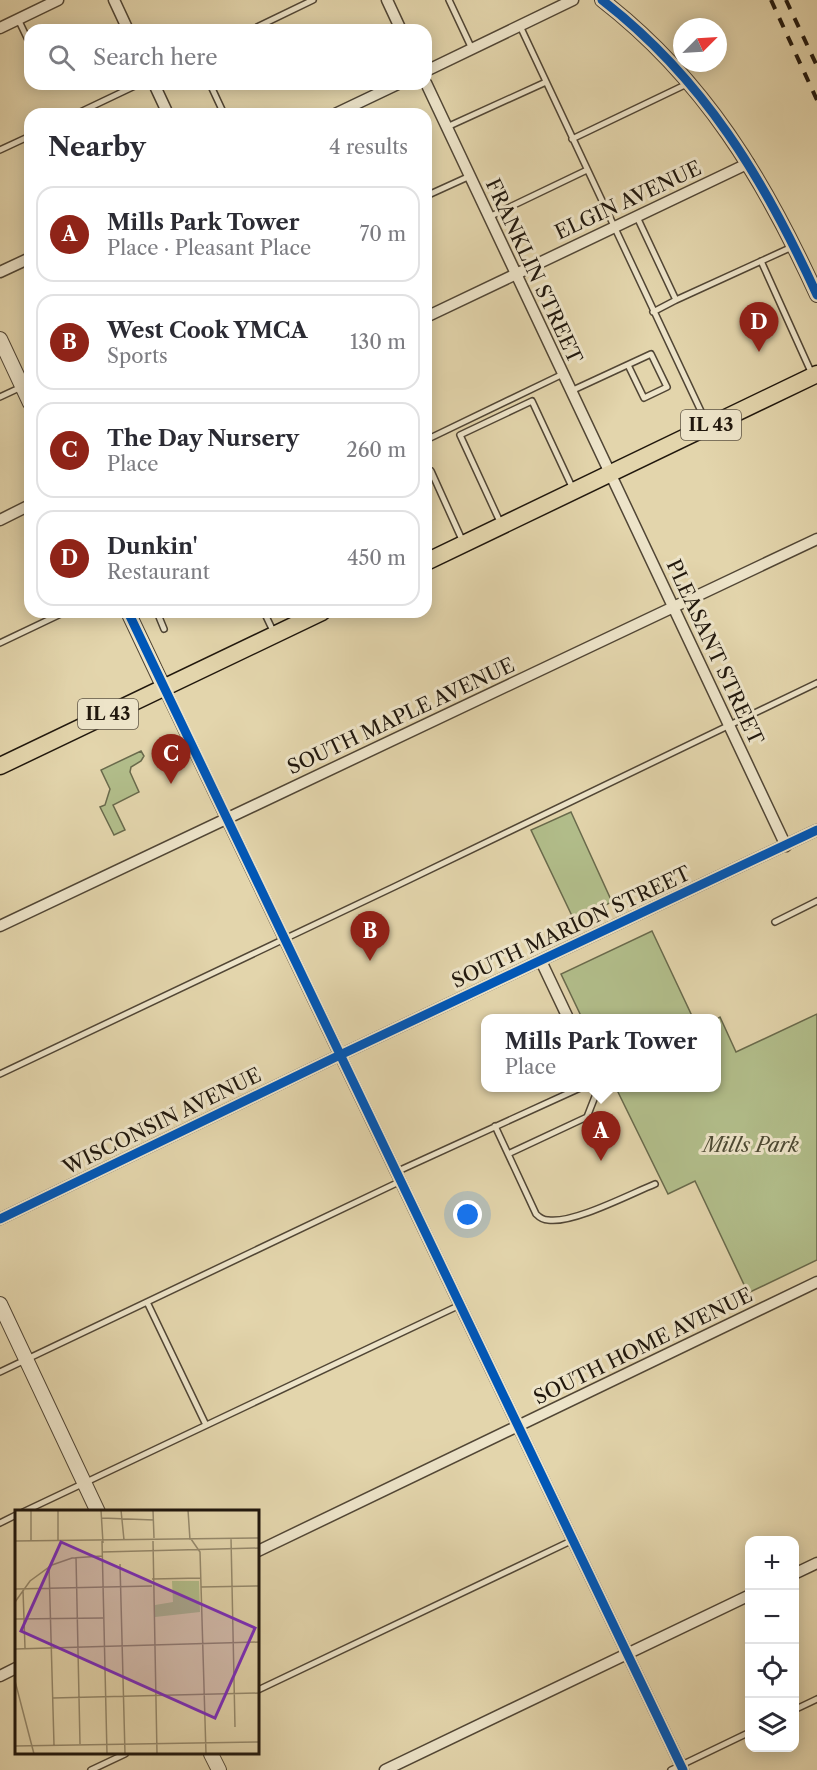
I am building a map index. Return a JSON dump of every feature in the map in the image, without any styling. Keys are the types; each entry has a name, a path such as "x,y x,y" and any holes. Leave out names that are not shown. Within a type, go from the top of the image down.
{"main road":[{"name":"IL 43","path":"432,559 815,375"},
{"name":"IL 43","path":"0,766 307,618"}],"street":[{"path":"0,28 58,0"},
{"path":"114,0 125,24"},
{"path":"387,0 398,24"},
{"path":"432,68 573,0"},
{"path":"610,2 690,82 729,133 764,188 817,295"},
{"path":"157,90 165,108"},
{"path":"348,108 385,90"},
{"name":"FRANKLIN STREET","path":"430,90 610,474"},
{"name":"ELGIN AVENUE","path":"432,313 748,163"},
{"path":"0,272 24,261"},
{"path":"0,339 24,381"},
{"name":"PLEASANT STREET","path":"610,474 786,846"},
{"path":"0,520 24,508"},
{"name":"SOUTH MAPLE AVENUE","path":"0,926 817,539"},
{"path":"131,618 573,1540 678,1768"},
{"name":"SOUTH MARION STREET","path":"340,1055 817,831"},
{"path":"541,961 566,1014"},
{"name":"WISCONSIN AVENUE","path":"0,1219 340,1055"},
{"name":"SOUTH HOME AVENUE","path":"260,1550 817,1282"},
{"path":"0,1304 97,1510"},
{"path":"799,1572 817,1563"},
{"path":"385,1770 745,1597"},
{"path":"0,1676 15,1668"},
{"path":"212,1755 219,1770"}],"lane":[{"path":"263,24 313,0"},
{"path":"449,0 472,49"},
{"path":"18,19 24,32"},
{"path":"520,26 708,427"},
{"path":"447,127 546,82"},
{"path":"572,139 690,82"},
{"path":"89,108 126,90"},
{"path":"213,90 221,108"},
{"path":"0,150 24,139"},
{"path":"489,217 587,170"},
{"path":"432,193 470,176"},
{"path":"637,217 676,300"},
{"path":"653,312 793,246"},
{"path":"761,261 815,375"},
{"path":"571,391 651,354 667,387 644,398 628,365"},
{"path":"432,437 563,374"},
{"path":"0,397 24,386"},
{"path":"502,526 460,435 532,401 574,491"},
{"path":"432,471 464,544"},
{"path":"0,643 52,618"},
{"path":"159,618 164,629"},
{"path":"267,618 275,635"},
{"path":"0,1074 817,683"},
{"path":"775,922 817,901"},
{"path":"0,1372 147,1302 495,1126 571,1092"},
{"path":"508,1154 587,1117 596,1092"},
{"path":"495,1126 536,1214 549,1221 573,1218 655,1184"},
{"path":"147,1302 206,1425"},
{"path":"27,1510 460,1305"},
{"path":"0,1523 15,1516"},
{"path":"260,1689 573,1540"},
{"path":"799,1708 817,1699"},
{"path":"678,1768 745,1734"},
{"path":"91,1770 123,1755"}],"green space":[{"path":"141,751 144,756 141,761 131,767 130,772 139,792 113,805 125,830 114,835 100,807 105,805 110,789 101,770"},
{"path":"571,812 612,902 574,920 531,830"},
{"path":"652,931 691,1014 580,1014 561,974"},
{"name":"Mills Park","path":"817,1014 817,1260 748,1293 695,1181 668,1194 618,1092 721,1092 721,1019 736,1052"}],"railway":[{"path":"771,0 817,100"},
{"path":"786,0 817,66"}],"cycle path":[{"path":"602,0 671,63 701,97 728,134 775,211 817,295"},
{"path":"131,618 683,1770"},
{"path":"0,1219 340,1055 817,830"}],"place":[{"name":"Dunkin'","path":"759,352"},
{"name":"The Day Nursery","path":"171,784"},
{"name":"West Cook YMCA","path":"370,961"},
{"name":"Mills Park Tower","path":"601,1161"}]}
